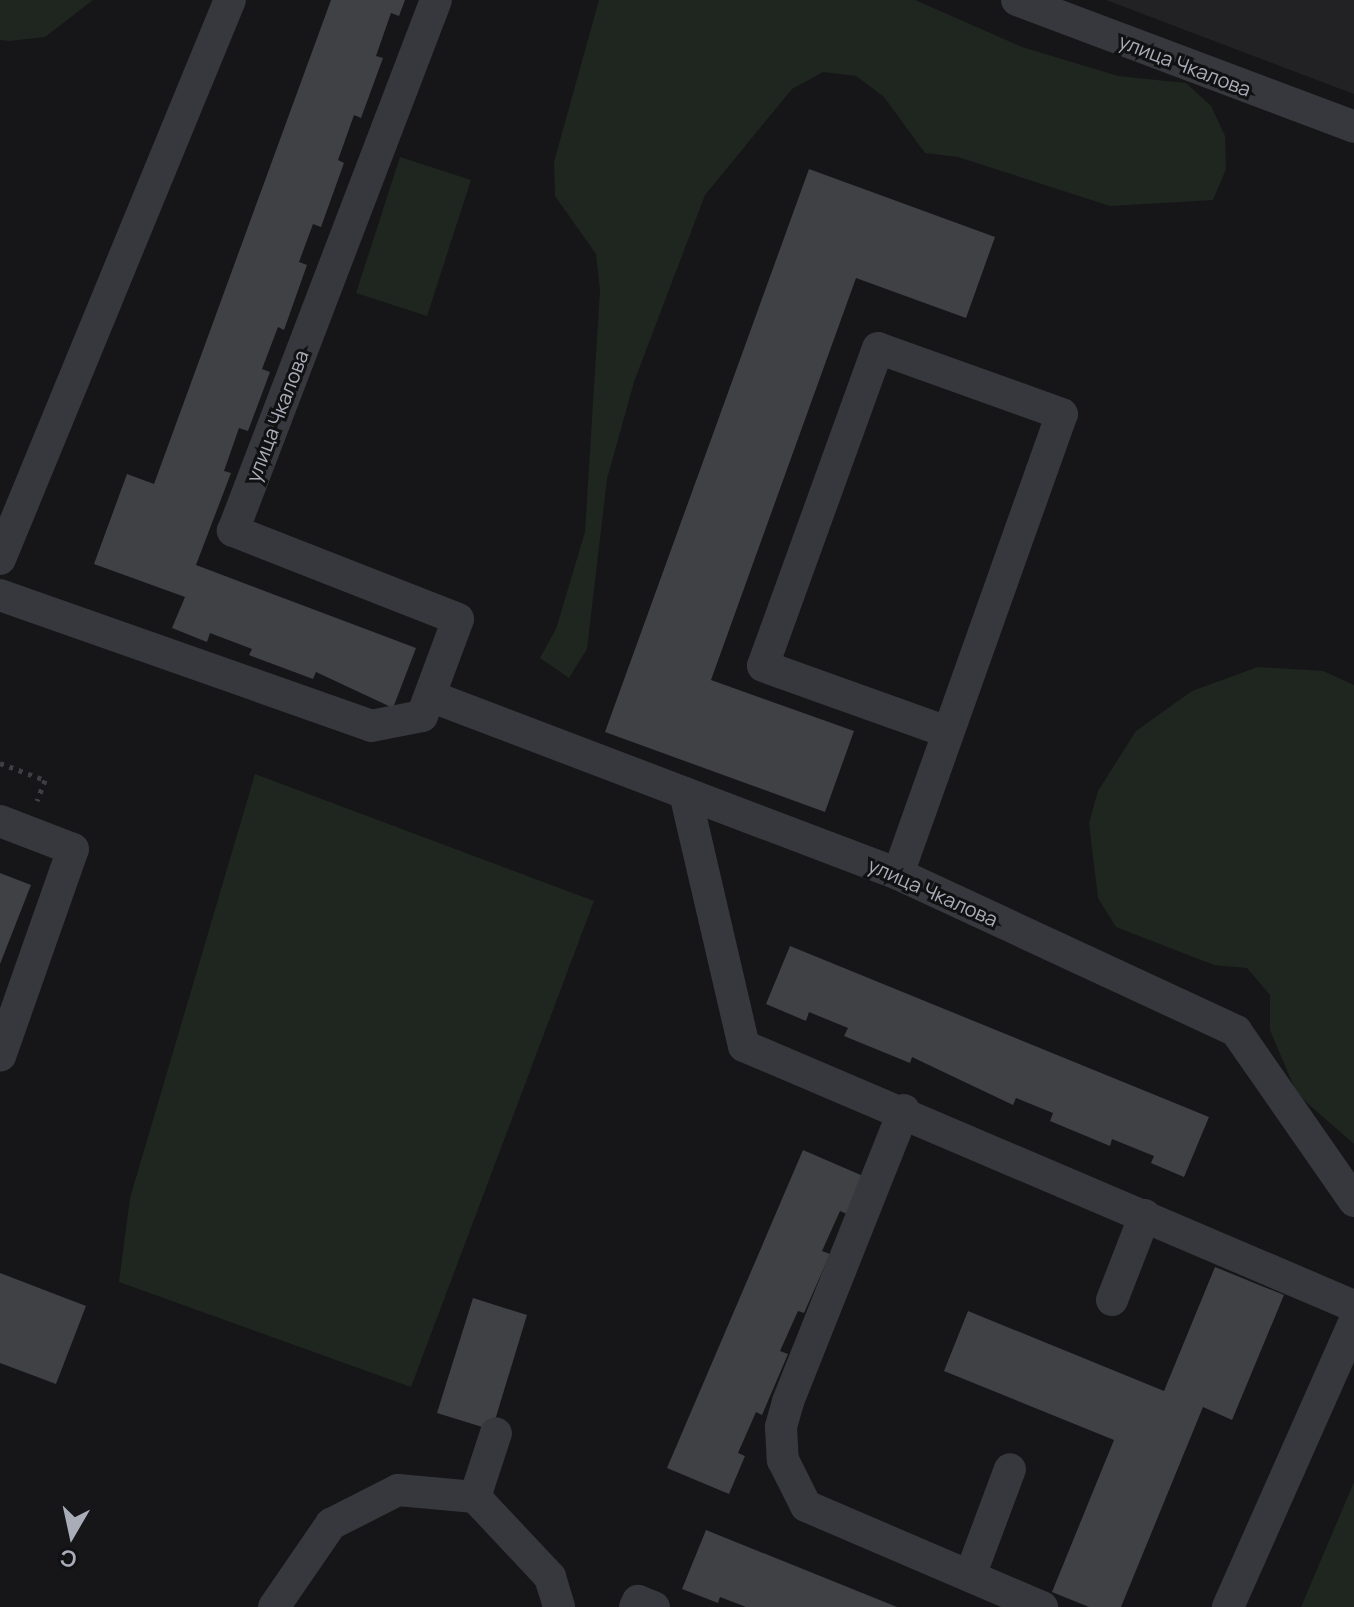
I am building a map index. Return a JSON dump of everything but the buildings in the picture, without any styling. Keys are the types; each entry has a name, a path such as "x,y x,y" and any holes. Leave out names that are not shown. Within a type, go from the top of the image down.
{"street":[{"path":"0,559 230,0"},
{"name":"улица Чкалова","path":"0,595 371,726 422,716 458,619 233,531 436,0"},
{"name":"улица Чкалова","path":"1017,0 1354,127"},
{"path":"898,874 1062,414 878,348 763,666 947,732"},
{"name":"улица Чкалова","path":"430,696 898,874 1236,1031 1354,1201"},
{"path":"685,793 744,1046 904,1110 1354,1306"},
{"path":"0,821 73,849 0,1056"},
{"path":"904,1110 788,1402 781,1427 783,1460 806,1506 1042,1607"},
{"path":"1112,1300 1145,1215"},
{"path":"1228,1607 1354,1322"},
{"path":"475,1497 496,1433"},
{"path":"970,1576 1010,1469"},
{"path":"274,1607 331,1524 398,1490 475,1497 550,1577 559,1607"},
{"path":"635,1607 638,1601 654,1607"}],"path":[{"path":"0,763 45,780"}],"shaded area":[{"path":"0,0 93,0 45,37 9,41 0,40"},
{"path":"599,0 915,0 1022,47 1118,76 1186,83 1211,106 1225,136 1226,169 1213,200 1110,206 958,157 925,153 884,97 856,76 823,72 792,89 705,195 634,382 607,479 587,649 569,678 540,658 556,629 585,532 600,290 596,254 555,196 554,162"},
{"path":"1106,0 1354,0 1354,94"},
{"path":"400,157 471,180 427,316 356,293"},
{"path":"1258,667 1323,671 1354,685 1354,1144 1297,1094 1270,1030 1270,995 1247,968 1214,965 1116,927 1098,898 1089,823 1098,791 1136,731 1192,691"},
{"path":"255,774 594,901 411,1387 119,1282 130,1198"},
{"path":"1354,1482 1354,1607 1301,1607"}]}
